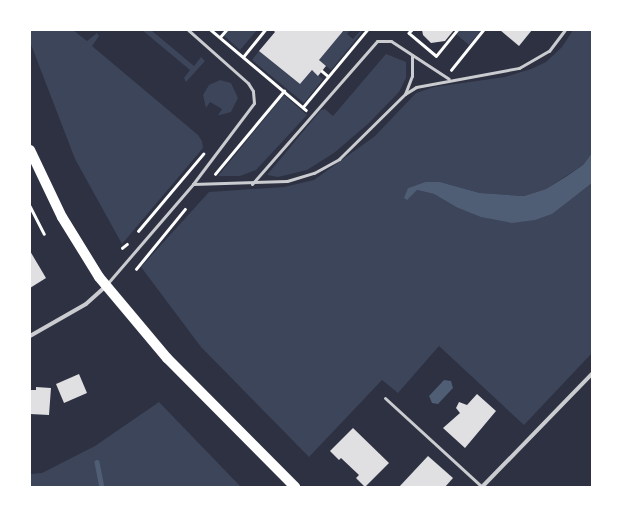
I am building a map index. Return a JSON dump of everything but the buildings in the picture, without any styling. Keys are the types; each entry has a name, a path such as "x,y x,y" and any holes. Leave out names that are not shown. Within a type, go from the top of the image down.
{"main road":[{"path":"30,150 73,235 106,285 172,363 295,487"}],"street":[{"path":"30,336 86,304 106,285"},
{"path":"482,487 592,374"}],"lane":[{"path":"106,285 193,184 254,103 253,91 248,83 188,30"},
{"path":"193,184 252,184 287,181 314,173 339,159 405,94 416,87 449,79 519,68 548,51 565,30"},
{"path":"252,184 374,44 386,40 449,79"},
{"path":"405,94 412,76 412,55"},
{"path":"385,398 482,487"}],"path":[{"path":"211,30 308,111"},
{"path":"220,37 226,30"},
{"path":"243,57 265,30"},
{"path":"412,30 409,33 436,56 457,30"},
{"path":"433,70 450,71 483,30"},
{"path":"302,106 365,31"},
{"path":"322,71 328,76"},
{"path":"215,174 284,91"},
{"path":"136,234 204,154"},
{"path":"136,269 190,204"},
{"path":"30,206 44,234"},
{"path":"122,248 131,240"}],"shaded area":[{"path":"30,30 73,30 87,41 97,33 99,36 92,46 198,135 202,141 203,148 122,244 75,159 30,42"},
{"path":"142,30 151,30 194,66 201,57 205,61 186,82 184,78 190,70"},
{"path":"227,30 257,30 240,50 223,35"},
{"path":"344,30 350,30 347,34 353,39 361,30 362,32 331,70 319,60"},
{"path":"460,30 481,30 469,45 456,34"},
{"path":"573,30 592,30 592,153 583,165 546,189 524,196 480,193 440,182 425,182 408,188 409,196 417,190 434,194 456,207 572,198 592,183 592,353 524,425 439,346 398,393 382,380 309,457 201,347 141,267 209,192 284,187 314,180 375,136 416,93 434,87 505,77 531,69 546,62 562,47"},
{"path":"259,51 300,84 312,70 323,79 304,103 252,60"},
{"path":"386,54 406,62 406,78 399,92 369,123 334,153 307,170 278,177 267,175 321,110 325,109 333,116"},
{"path":"220,80 231,83 238,98 231,112 218,115 222,109 210,102 206,108 203,95 209,85"},
{"path":"284,95 307,115 256,170 240,176 218,176"},
{"path":"592,153 592,183 552,214 535,220 512,223 481,217 456,207 434,194 417,190 407,200 404,198 408,188 425,182 440,182 480,193 524,196 546,189 567,176 583,165"},
{"path":"444,380 451,381 453,388 438,404 432,403 429,396"},
{"path":"159,402 241,487 30,487 30,474 42,473 95,446"}],"waterway":[{"path":"97,462 102,487"}]}
